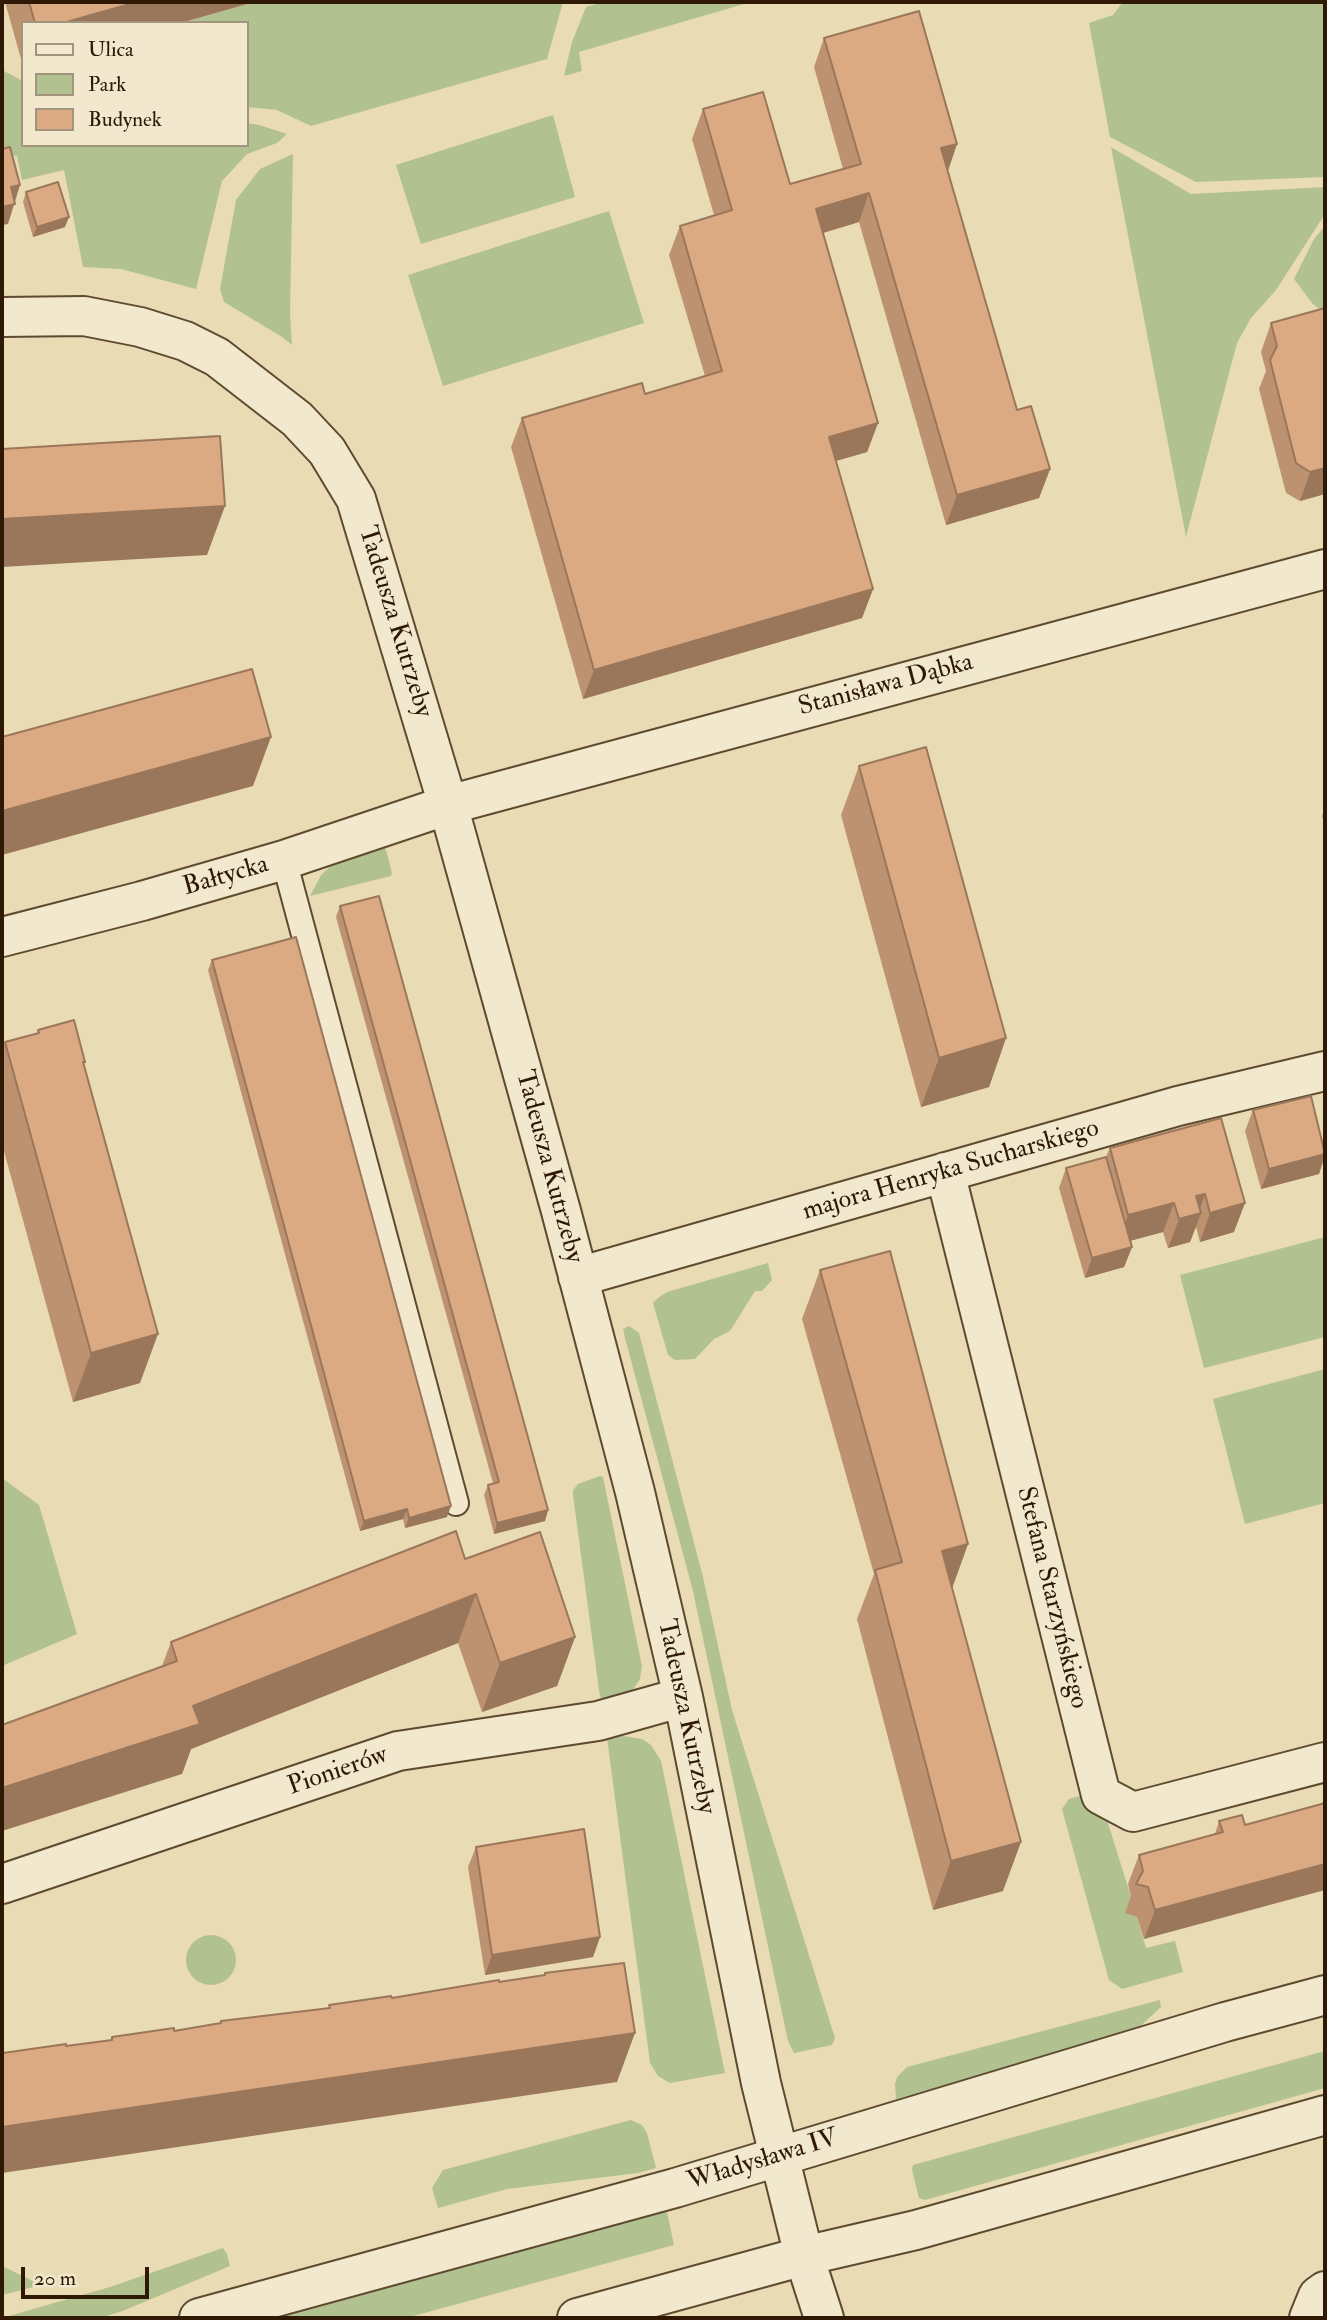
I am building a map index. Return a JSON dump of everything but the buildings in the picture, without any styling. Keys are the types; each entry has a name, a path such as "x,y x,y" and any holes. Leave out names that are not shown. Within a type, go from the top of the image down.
{"street":[{"name":"Tadeusza Kutrzeby","path":"2,317 84,316 140,327 185,341 217,357 297,419 319,443 356,499 448,805 635,1492 682,1697 751,2038 804,2256 824,2318"},
{"name":"Stanisława Dąbka","path":"448,805 1325,569"},
{"name":"Bałtycka","path":"2,937 142,901 284,860 448,805"},
{"name":"majora Henryka Sucharskiego","path":"578,1277 1178,1106 1325,1071"},
{"name":"Stefana Starzyńskiego","path":"945,1172 1101,1795 1133,1812 1325,1762"},
{"name":"Pionierów","path":"2,1884 398,1751 598,1721 682,1697"},
{"name":"Władysława IV","path":"199,2318 676,2188 1325,1994"},
{"path":"577,2318 804,2256 916,2230 1325,2115"},
{"path":"1309,2318 1318,2296 1325,2291"}],"lane":[{"path":"284,860 456,1503"}],"green space":[{"path":"254,2 563,2 547,59 311,126 277,110 248,107 248,21 187,21"},
{"path":"604,2 751,2 579,52 582,71 564,76 572,42 586,7"},
{"path":"1123,2 1325,2 1325,177 1196,182 1110,137 1089,23 1113,15"},
{"path":"2,65 4,71 21,80 21,147 248,147 248,123 287,134 277,143 247,154 222,181 196,289 121,269 83,267 64,170 22,180 17,156 2,155"},
{"path":"553,115 575,197 421,244 396,165"},
{"path":"1111,147 1191,194 1325,187 1325,214 1276,290 1251,318 1237,343 1186,537"},
{"path":"293,154 290,314 292,345 224,302 220,289 236,200 260,169"},
{"path":"609,211 644,323 443,386 408,275"},
{"path":"1325,226 1325,314 1312,303 1294,279 1314,239"},
{"path":"385,846 391,876 310,896 321,875 336,861"},
{"path":"1325,1237 1325,1337 1204,1368 1180,1275"},
{"path":"768,1263 772,1280 762,1291 755,1291 730,1331 714,1339 695,1359 675,1360 668,1355 653,1303 658,1298 667,1292"},
{"path":"629,1326 639,1333 703,1577 732,1710 835,2038 832,2045 794,2053 788,2041 693,1591 625,1338 623,1329"},
{"path":"1325,1369 1325,1503 1245,1524 1213,1399"},
{"path":"603,1477 642,1666 640,1679 632,1691 616,1701 602,1704 573,1495 578,1484"},
{"path":"2,1478 39,1505 77,1634 2,1666"},
{"path":"623,1736 642,1739 651,1745 661,1761 725,2073 670,2083 658,2076 650,2063 607,1738"},
{"path":"1098,1791 1132,1900 1126,1913 1137,1917 1146,1948 1175,1941 1183,1972 1122,1989 1109,1980 1062,1809 1069,1799"},
{"path":"211,1935 229,1942 236,1960 229,1978 211,1985 193,1978 186,1960 193,1942"},
{"path":"1160,2000 1161,2007 1133,2033 896,2099 897,2077 907,2067"},
{"path":"1325,2051 1325,2088 925,2200 919,2198 913,2165"},
{"path":"631,2120 642,2125 647,2133 656,2168 638,2173 507,2189 438,2208 432,2188 443,2170"},
{"path":"667,2212 674,2245 406,2318 272,2318"},
{"path":"223,2248 230,2266 101,2318 2,2318 110,2287"},
{"path":"2,2266 41,2285 2,2295"}]}
